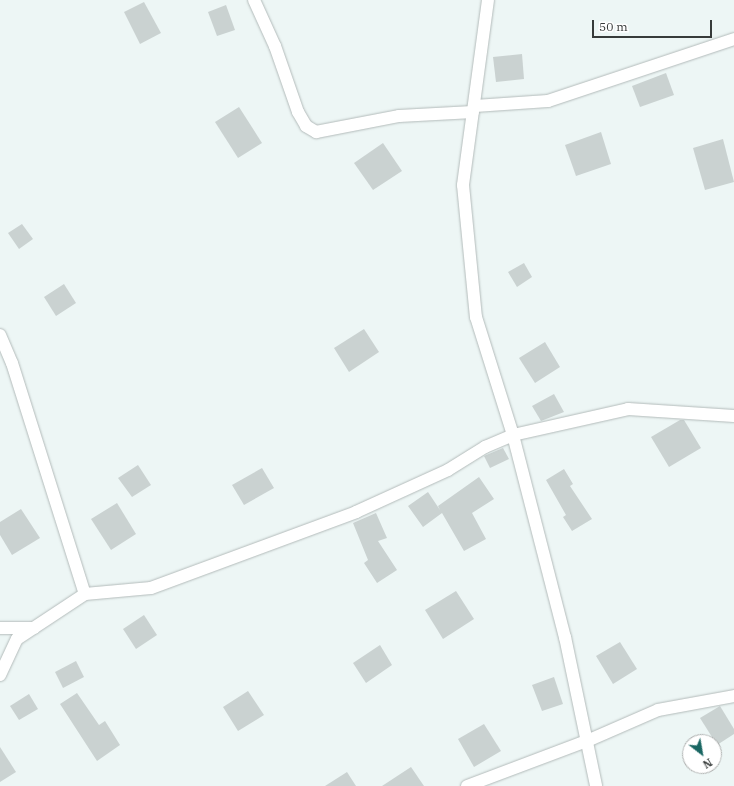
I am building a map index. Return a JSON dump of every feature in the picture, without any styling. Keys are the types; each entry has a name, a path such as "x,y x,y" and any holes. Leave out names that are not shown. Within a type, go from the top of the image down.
{"street":[{"path":"488,0 463,185 476,317 513,435 564,637 596,786"},
{"path":"257,6 298,112 306,126 316,132 399,116 548,102 734,39"},
{"path":"0,335 12,362 85,594"},
{"path":"0,675 17,639 85,594 151,588 356,512 448,470 485,447 513,435 628,409 734,416"},
{"path":"0,628 34,628"},
{"path":"467,786 587,741 658,710 734,696"}],"building":[{"path":"144,2 161,33 140,44 124,12"},
{"path":"226,5 235,30 217,36 208,12"},
{"path":"522,54 524,79 496,82 493,57"},
{"path":"666,73 674,95 640,107 632,86"},
{"path":"239,107 262,143 238,158 215,122"},
{"path":"601,132 611,164 576,176 565,145"},
{"path":"723,139 734,182 705,190 693,148"},
{"path":"383,143 402,171 373,190 354,163"},
{"path":"22,224 33,239 19,249 8,233"},
{"path":"524,263 532,277 517,287 508,272"},
{"path":"64,284 76,303 56,316 44,297"},
{"path":"364,329 379,352 349,372 334,348"},
{"path":"545,342 560,367 535,383 519,358"},
{"path":"554,394 564,412 541,421 532,406"},
{"path":"680,420 684,420 701,448 669,467 651,437"},
{"path":"503,448 509,459 490,468 484,456"},
{"path":"138,465 151,485 132,497 118,478"},
{"path":"262,468 274,488 244,505 232,485"},
{"path":"564,469 573,484 570,486 592,519 572,531 563,517 566,515 546,480"},
{"path":"479,477 494,499 472,513 486,539 464,551 442,513 423,527 408,506 428,492 440,510 438,506"},
{"path":"117,503 136,534 111,550 91,519"},
{"path":"21,509 40,538 12,555 0,535 0,522"},
{"path":"376,513 387,538 378,541 397,570 377,583 364,563 368,560 353,523"},
{"path":"456,591 474,619 443,639 425,610"},
{"path":"144,615 157,635 136,649 123,629"},
{"path":"620,642 637,669 613,684 596,656"},
{"path":"380,645 392,665 366,683 353,663"},
{"path":"76,661 84,677 63,688 55,672"},
{"path":"554,677 563,704 542,711 532,685"},
{"path":"248,691 264,715 238,731 223,707"},
{"path":"77,693 99,725 105,721 120,745 97,761 60,704"},
{"path":"29,694 38,709 19,720 10,706"},
{"path":"720,706 734,729 734,734 722,742 722,734 710,734 700,718"},
{"path":"484,724 501,751 474,767 458,739"},
{"path":"0,747 16,772 0,782"},
{"path":"411,767 424,786 382,786"},
{"path":"347,772 356,786 325,786"}]}
